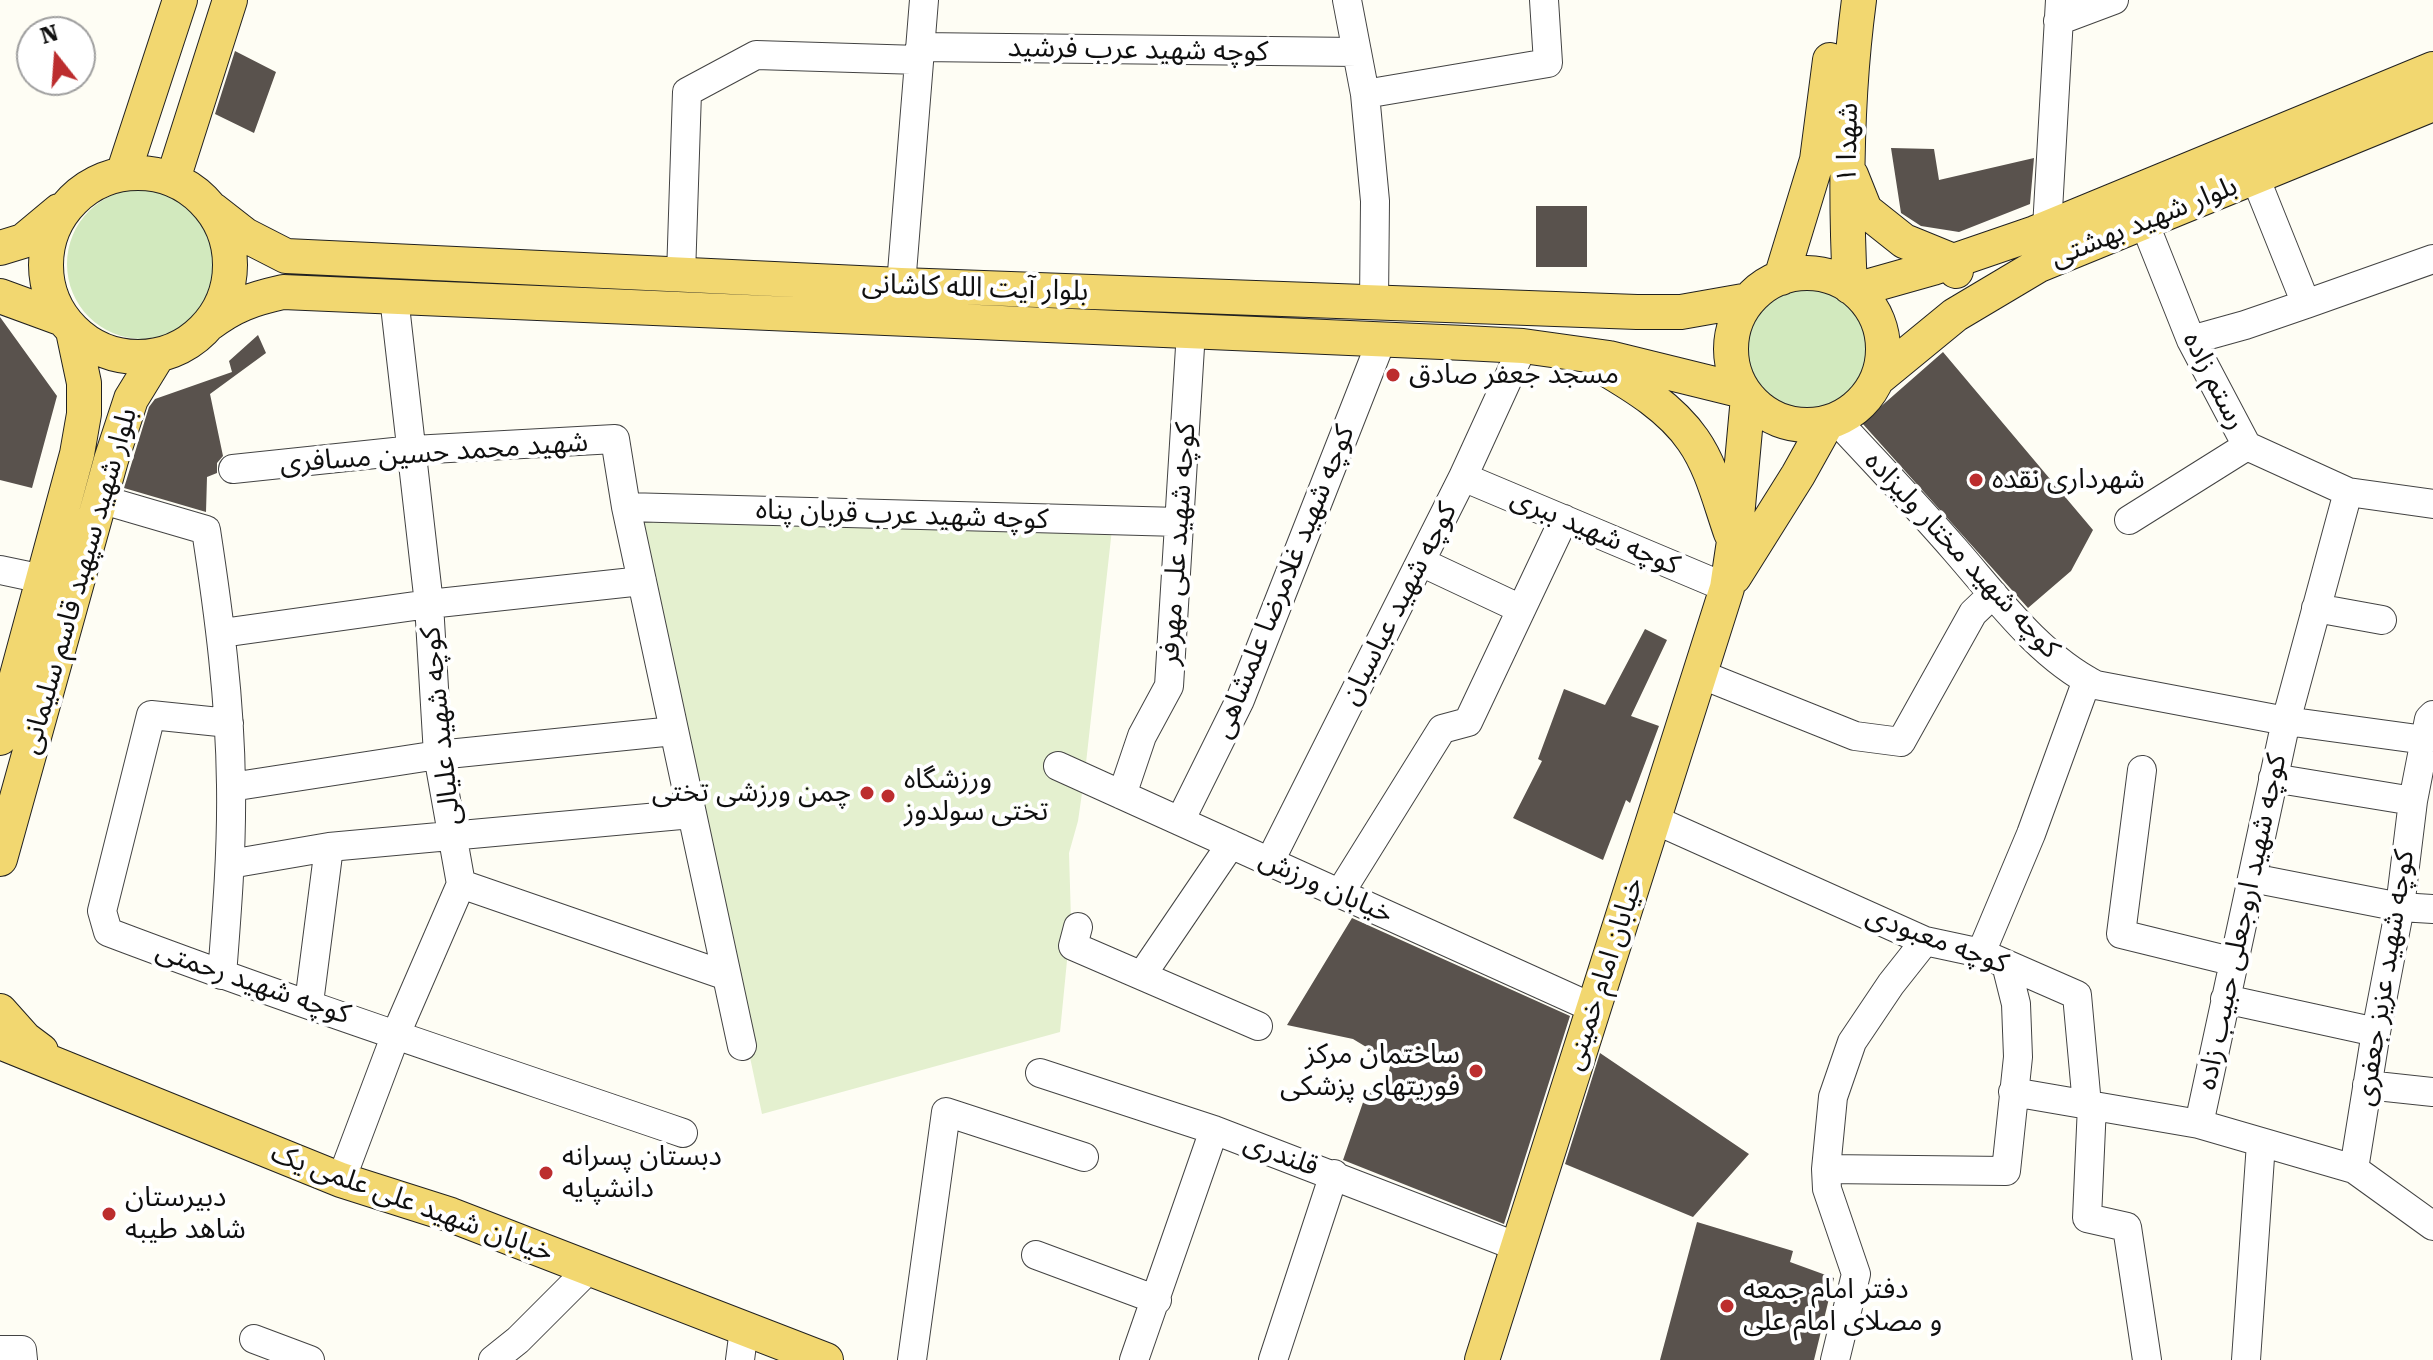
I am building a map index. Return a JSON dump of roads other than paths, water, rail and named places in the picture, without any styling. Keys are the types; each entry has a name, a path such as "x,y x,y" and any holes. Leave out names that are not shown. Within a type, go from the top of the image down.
{"main road":[{"path":"123,174 180,0"},
{"path":"173,179 230,0"},
{"name":"شهدا ۱","path":"1781,278 1817,160 1838,0"},
{"name":"شهدا ۱","path":"1852,288 1845,159 1850,62 1859,0"},
{"name":"بلوار شهید بهشتی","path":"1852,288 1953,261 2047,228 2433,69"},
{"name":"بلوار شهید بهشتی","path":"1877,379 1955,315 2039,265 2433,104"},
{"path":"1845,159 1865,210 1904,241 1953,261 1960,281 1977,302"},
{"path":"0,248 23,241 77,195 99,181 123,174 149,173 173,179 196,192 213,210 225,232 230,256 230,280 222,304 209,324 194,338 177,349 135,357 112,354 91,345 68,325 52,299 46,277 46,254 51,232 62,212 77,195"},
{"path":"1810,186 1811,198 1824,212 1837,215 1848,210"},
{"name":"بلوار آیت الله کاشانی","path":"213,210 245,235 286,256 901,285 1637,312 1681,312 1749,300"},
{"path":"353,295 350,279 362,265 379,260"},
{"path":"1817,274 1834,278 1852,288 1868,304 1878,322 1883,341 1877,379 1860,403 1832,421 1809,425 1784,421 1760,409 1746,394 1735,373 1731,354 1735,326 1749,300 1781,278 1817,274"},
{"name":"بلوار آیت الله کاشانی","path":"209,324 231,307 283,292 1382,339 1523,346 1609,358 1746,394"},
{"path":"0,296 68,325"},
{"path":"1465,343 1468,305"},
{"name":"بلوار شهید سپهبد قاسم سلیمانی","path":"0,738 77,454 84,414 84,383 68,325"},
{"path":"1580,354 1630,383 1662,407 1694,441 1710,474 1734,542"},
{"name":"بلوار شهید سپهبد قاسم سلیمانی","path":"0,859 111,460 131,399 158,355"},
{"path":"1727,588 1734,542 1746,394"},
{"path":"1727,588 1832,421"},
{"path":"77,454 111,460"},
{"name":"خیابان امام خمینی","path":"1482,1360 1727,588"},
{"path":"0,1011 25,1039 60,1065"},
{"name":"خیابان شهید علی علمی یک","path":"0,1042 341,1180 451,1215 589,1269 742,1344 826,1360"},
{"path":"0,1068 60,1065"}],"street":[{"path":"901,285 924,0"},
{"path":"1347,0 1365,94 1375,201 1374,302"},
{"path":"1365,94 1548,63 1544,0"},
{"path":"2047,228 2059,10 2114,0"},
{"name":"کوچه شهید عرب فرشید","path":"681,275 687,92 756,55 1357,52"},
{"path":"2255,177 2306,304"},
{"name":"رستم زاده","path":"2144,222 2191,340 2247,446 2348,492 2433,504"},
{"path":"2191,340 2245,325 2433,259"},
{"name":"کوچه شهید علیالی","path":"394,297 429,604 438,755 461,884"},
{"name":"کوچه شهید علی مهرفر","path":"1122,795 1142,736 1169,686 1191,331"},
{"name":"کوچه شهید غلامرضا علمشاهی","path":"1180,821 1240,700 1382,339"},
{"name":"کوچه شهید عباسیان","path":"1270,861 1463,477 1523,346"},
{"name":"کوچه شهید مختار ولیزاده","path":"1832,421 1906,494 2016,620 2075,674 2096,685 2286,721 2429,728"},
{"name":"شهید محمد حسین مسافری","path":"233,469 413,450 615,439 626,507"},
{"path":"2129,520 2247,446"},
{"name":"کوچه شهید ببری","path":"1463,477 1727,588"},
{"name":"کوچه شهید اروجعلی حبیب زاده","path":"2199,1124 2286,721 2348,492"},
{"path":"100,499 206,530 222,633 229,723 230,864 222,975"},
{"path":"626,507 742,1046"},
{"name":"کوچه شهید عرب قربان پناه","path":"626,507 1179,522"},
{"path":"1340,893 1442,729 1468,722 1564,519"},
{"path":"1421,562 1521,609"},
{"path":"0,570 43,579"},
{"path":"222,633 429,604 642,581"},
{"path":"1700,674 1855,736 1901,742 1973,613 1993,594"},
{"path":"2316,608 2382,620"},
{"path":"1826,1169 2006,1171 2018,1057 2016,1004 1994,959 2031,834 2087,680"},
{"name":"کوچه شهید رحمتی","path":"229,723 151,715 102,911 108,932 222,975 683,1133"},
{"name":"کوچه شهید عزیز جعفری","path":"2354,1169 2400,907 2413,801 2429,728"},
{"path":"231,787 438,755 674,731"},
{"name":"خیابان ورزش","path":"1058,766 1593,1008"},
{"path":"2142,770 2121,934 2235,962"},
{"path":"2273,778 2413,801"},
{"path":"230,864 329,847 692,814"},
{"name":"کوچه معبودی","path":"1653,819 1925,941 1994,959 2077,995 2089,1105"},
{"path":"1142,975 1231,844"},
{"path":"309,1003 329,847"},
{"path":"2252,878 2400,907 2433,909"},
{"path":"341,1180 396,1034 461,884 727,976"},
{"path":"1078,927 1073,946 1258,1026"},
{"path":"1835,1360 1856,1274 1827,1189 1833,1097 1852,1042 1925,941"},
{"path":"2225,999 2376,1032"},
{"name":"قلندری","path":"1040,1073 1214,1130 1518,1247"},
{"path":"2367,1085 2433,1092"},
{"path":"2013,1092 2199,1124 2354,1169 2433,1226"},
{"path":"2089,1105 2087,1218 2127,1227 2147,1360"},
{"path":"912,1360 946,1112 1084,1157"},
{"path":"1134,1360 1214,1130"},
{"path":"2246,1360 2261,1143"},
{"path":"1273,1360 1334,1174"},
{"path":"1036,1255 1157,1300"},
{"path":"493,1360 522,1350 589,1269"},
{"path":"254,1339 310,1360"},
{"path":"0,1350 22,1350 23,1360"}],"place":[{"name":"مسجد جعفر صادق","path":"1393,375"},
{"name":"شهرداری نقده","path":"1976,480"},
{"name":"چمن ورزشی تختی","path":"867,793"},
{"name":"ورزشگاه تختی سولدوز","path":"888,796"},
{"name":"ساختمان مرکز فوریتهای پزشکی","path":"1476,1071"},
{"name":"دبستان پسرانه دانشپایه","path":"546,1173"},
{"name":"دبیرستان شاهد طیبه","path":"109,1214"},
{"name":"دفتر امام جمعه و مصلای امام علی","path":"1727,1306"}]}
